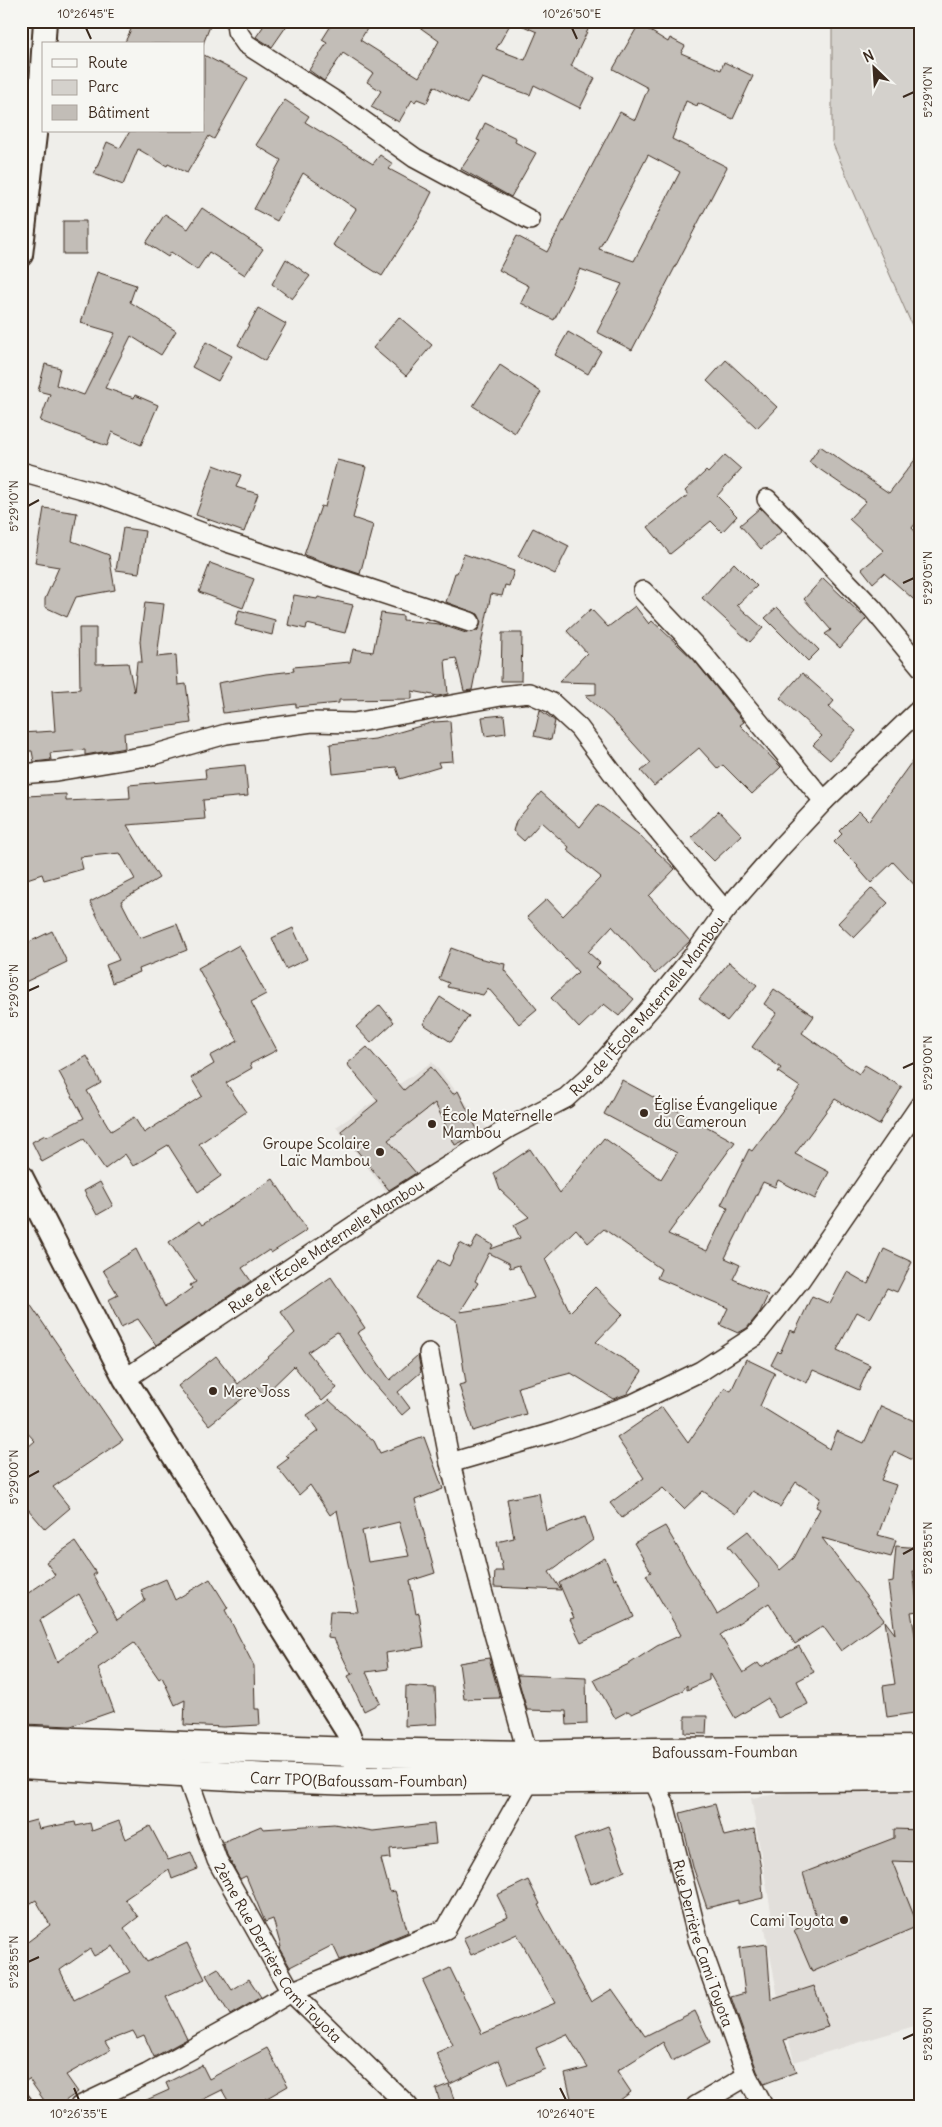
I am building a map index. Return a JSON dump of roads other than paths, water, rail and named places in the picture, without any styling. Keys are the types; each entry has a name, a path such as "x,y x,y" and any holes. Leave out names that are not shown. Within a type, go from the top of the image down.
{"highway":[{"name":"Carr TPO(Bafoussam-Foumban)","path":"21,1740 355,1752 529,1767"},
{"name":"Bafoussam-Foumban","path":"529,1767 653,1752 921,1750"},
{"name":"Carr TPO(Bafoussam-Foumban)","path":"21,1764 356,1780 529,1767"},
{"name":"Bafoussam-Foumban","path":"529,1767 653,1779 921,1776"}],"street":[{"path":"44,42 45,21"},
{"path":"236,21 237,31 246,44 338,103 415,158 530,220"},
{"path":"21,255 42,64"},
{"path":"21,472 97,493 227,542 470,622"},
{"path":"768,499 872,609 921,667"},
{"path":"643,591 702,653 824,801"},
{"path":"21,774 56,771 153,756 226,734 312,722 354,723 501,696 529,693 552,703 579,728 629,795 725,911"},
{"name":"Rue de l'École Maternelle Mambou","path":"125,1379 364,1219 510,1127 566,1098 591,1075 655,1003 693,956 725,911 824,801 921,708"},
{"path":"450,1463 556,1432 633,1404 701,1371 755,1336 800,1280 921,1104"},
{"path":"21,1176 125,1379 341,1719 355,1752 356,1780"},
{"path":"80,2106 147,2074 290,1992 446,1929 529,1767 450,1463 429,1353"},
{"name":"2ème Rue Derrière Cami Toyota","path":"186,1773 217,1860 290,1992 408,2106"},
{"name":"Rue Derrière Cami Toyota","path":"653,1779 664,1803 698,1939 747,2076 763,2106"},
{"path":"696,2106 747,2076"},
{"path":"21,2102 24,2106"}],"place":[{"name":"Église Évangelique du Cameroun","path":"644,1113"},
{"name":"École Maternelle Mambou","path":"432,1124"},
{"name":"Groupe Scolaire Laïc Mambou","path":"380,1152"},
{"name":"Mere Joss","path":"213,1391"},
{"name":"Cami Toyota","path":"844,1920"}]}
